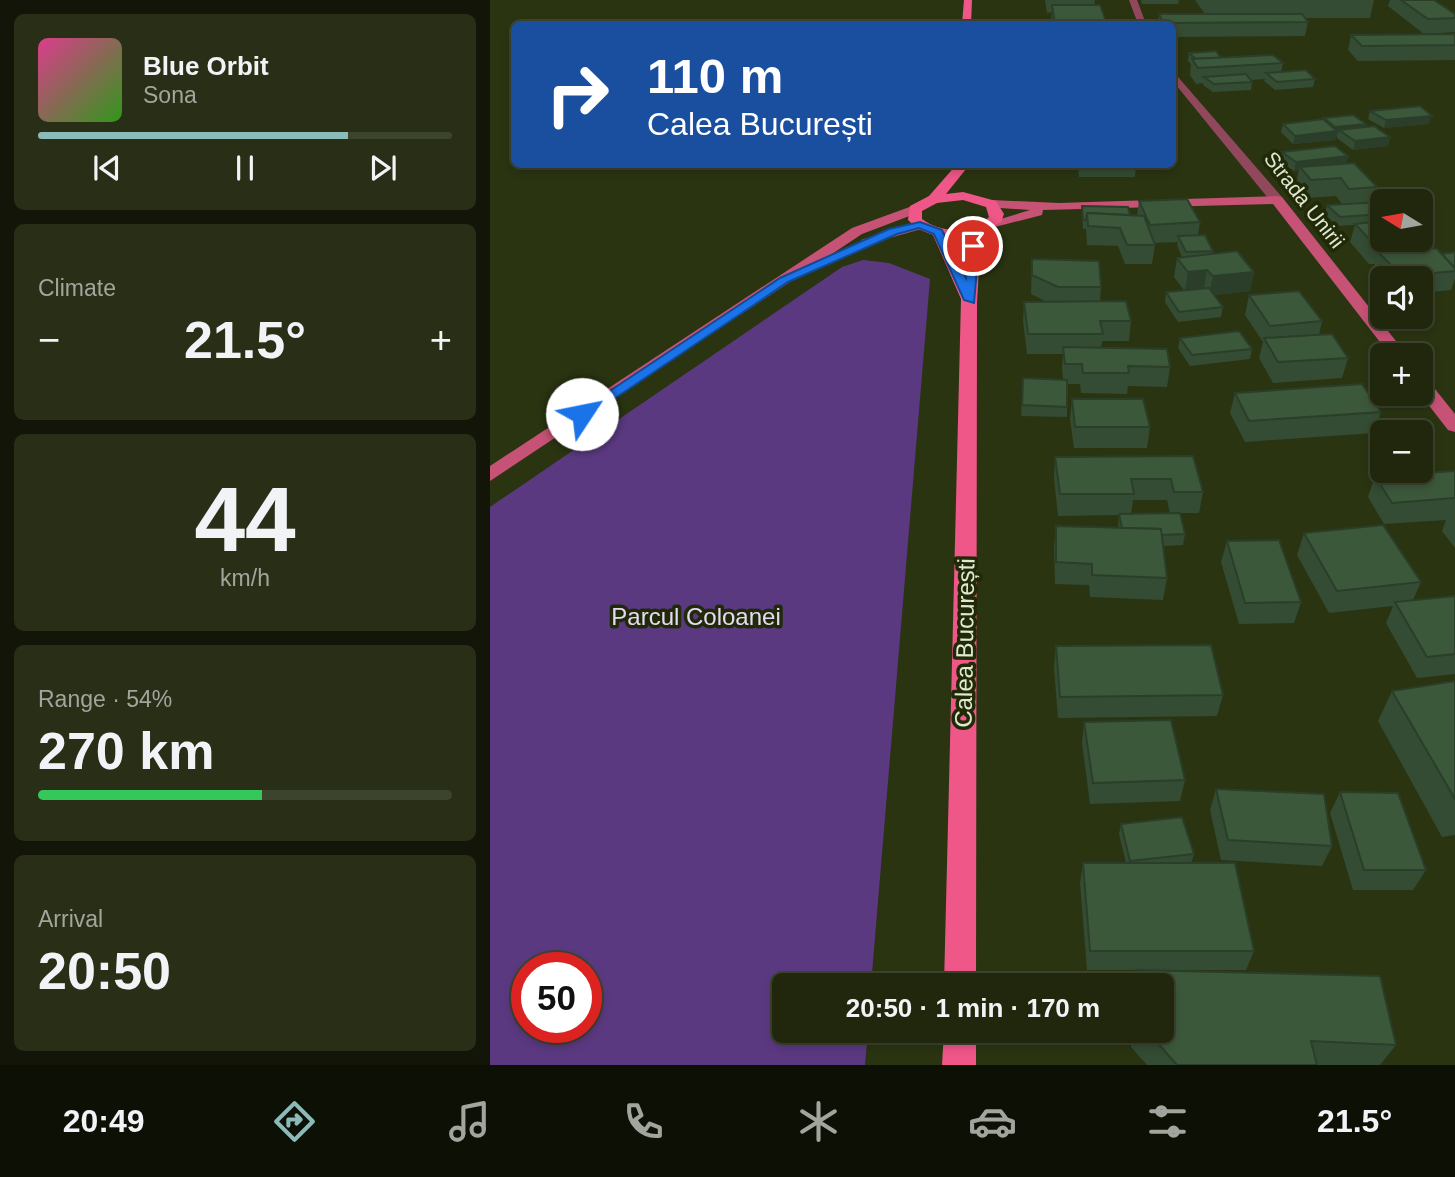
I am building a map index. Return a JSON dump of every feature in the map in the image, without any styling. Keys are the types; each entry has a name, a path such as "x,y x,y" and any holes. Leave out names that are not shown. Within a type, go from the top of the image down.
{"main road":[{"path":"967,21 968,0"},
{"path":"490,475 857,231 915,209 974,182 1059,206"},
{"path":"934,198 974,182"},
{"path":"974,182 997,214 991,224"},
{"path":"915,209 915,220 920,225 939,232 974,231 1059,206 1277,200"},
{"name":"Strada Unirii","path":"1277,200 1390,343"},
{"path":"784,280 868,240 920,225"},
{"name":"Calea București","path":"960,973 970,300 974,231"},
{"name":"Calea București","path":"939,232 970,300"},
{"path":"1433,398 1455,426"},
{"path":"959,1065 960,1043"}],"street":[{"path":"1133,0 1141,21"},
{"name":"Strada Unirii","path":"1176,78 1277,200"}],"green space":[{"name":"Parcul Coloanei","path":"863,260 889,263 930,279 872,973 772,973 772,1043 867,1043 865,1065 490,1065 490,507 842,267"}],"building":[{"path":"1401,0 1434,0 1455,14 1455,18 1428,19"},
{"path":"1052,5 1100,5 1106,21 1055,21"},
{"path":"1159,14 1302,14 1308,22 1176,23 1162,21"},
{"path":"1455,34 1455,45 1362,46 1351,35"},
{"path":"1216,51 1221,58 1196,59 1189,53"},
{"path":"1273,55 1283,63 1198,68 1192,59"},
{"path":"1306,70 1315,79 1277,82 1266,73"},
{"path":"1246,74 1252,82 1214,84 1204,77"},
{"path":"1420,106 1432,116 1386,120 1370,111"},
{"path":"1353,115 1366,124 1335,127 1324,118"},
{"path":"1323,119 1337,131 1295,136 1283,124"},
{"path":"1374,126 1390,137 1355,141 1339,130"},
{"path":"1335,146 1348,156 1296,162 1282,152"},
{"path":"1354,163 1377,187 1349,189 1341,178 1311,180 1300,167"},
{"path":"1187,199 1200,222 1150,225 1139,201"},
{"path":"1370,203 1370,215 1340,217 1327,205"},
{"path":"1082,206 1128,207 1130,215 1087,213 1086,220 1083,220"},
{"path":"1087,213 1144,216 1155,245 1127,245 1120,228 1088,226"},
{"path":"1370,222 1370,240 1355,224"},
{"path":"1205,235 1213,251 1186,252 1178,236"},
{"path":"1433,248 1436,248 1455,271 1433,273 1433,266 1392,266 1378,252 1433,252"},
{"path":"1237,251 1254,272 1213,276 1207,270 1188,272 1177,258"},
{"path":"1455,252 1455,268 1442,254"},
{"path":"1032,259 1099,261 1101,287 1058,287 1032,275"},
{"path":"1209,288 1223,307 1179,312 1166,292"},
{"path":"1299,291 1322,321 1270,326 1249,295"},
{"path":"1126,301 1131,321 1100,321 1103,334 1028,334 1024,302"},
{"path":"1239,331 1252,349 1192,355 1180,338"},
{"path":"1332,334 1348,358 1278,362 1264,338"},
{"path":"1063,347 1167,349 1170,367 1128,366 1129,373 1083,373 1082,364 1065,364"},
{"path":"1023,378 1067,380 1067,407 1022,405"},
{"path":"1362,384 1370,396 1370,406 1377,406 1381,412 1249,421 1235,393"},
{"path":"1072,399 1143,399 1150,427 1075,427"},
{"path":"1193,456 1203,492 1174,492 1171,479 1131,479 1134,494 1060,494 1055,457"},
{"path":"1455,471 1455,498 1392,503 1379,483 1433,483 1433,472"},
{"path":"1180,513 1185,534 1161,535 1161,529 1122,528 1119,514"},
{"path":"1383,525 1421,582 1337,591 1304,533"},
{"path":"1056,526 1161,529 1167,578 1092,575 1092,564 1056,562"},
{"path":"1279,540 1301,602 1245,603 1227,541"},
{"path":"1455,596 1455,654 1427,657 1395,602"},
{"path":"1211,645 1223,695 1060,697 1056,646"},
{"path":"1455,681 1455,799 1392,691"},
{"path":"1171,720 1185,780 1093,783 1084,722"},
{"path":"1216,789 1324,794 1332,846 1228,840"},
{"path":"1340,792 1398,793 1426,870 1364,870"},
{"path":"1182,817 1194,854 1130,861 1121,824"},
{"path":"1083,863 1235,863 1254,951 1090,951"},
{"path":"1136,970 1380,976 1396,1045 1311,1041 1317,1065 1177,1065 1158,1043 1174,1043 1174,973 1136,973"}],"route":[{"path":"582,414 784,280 868,240 893,232 920,225 939,232 970,300 973,246"}]}
